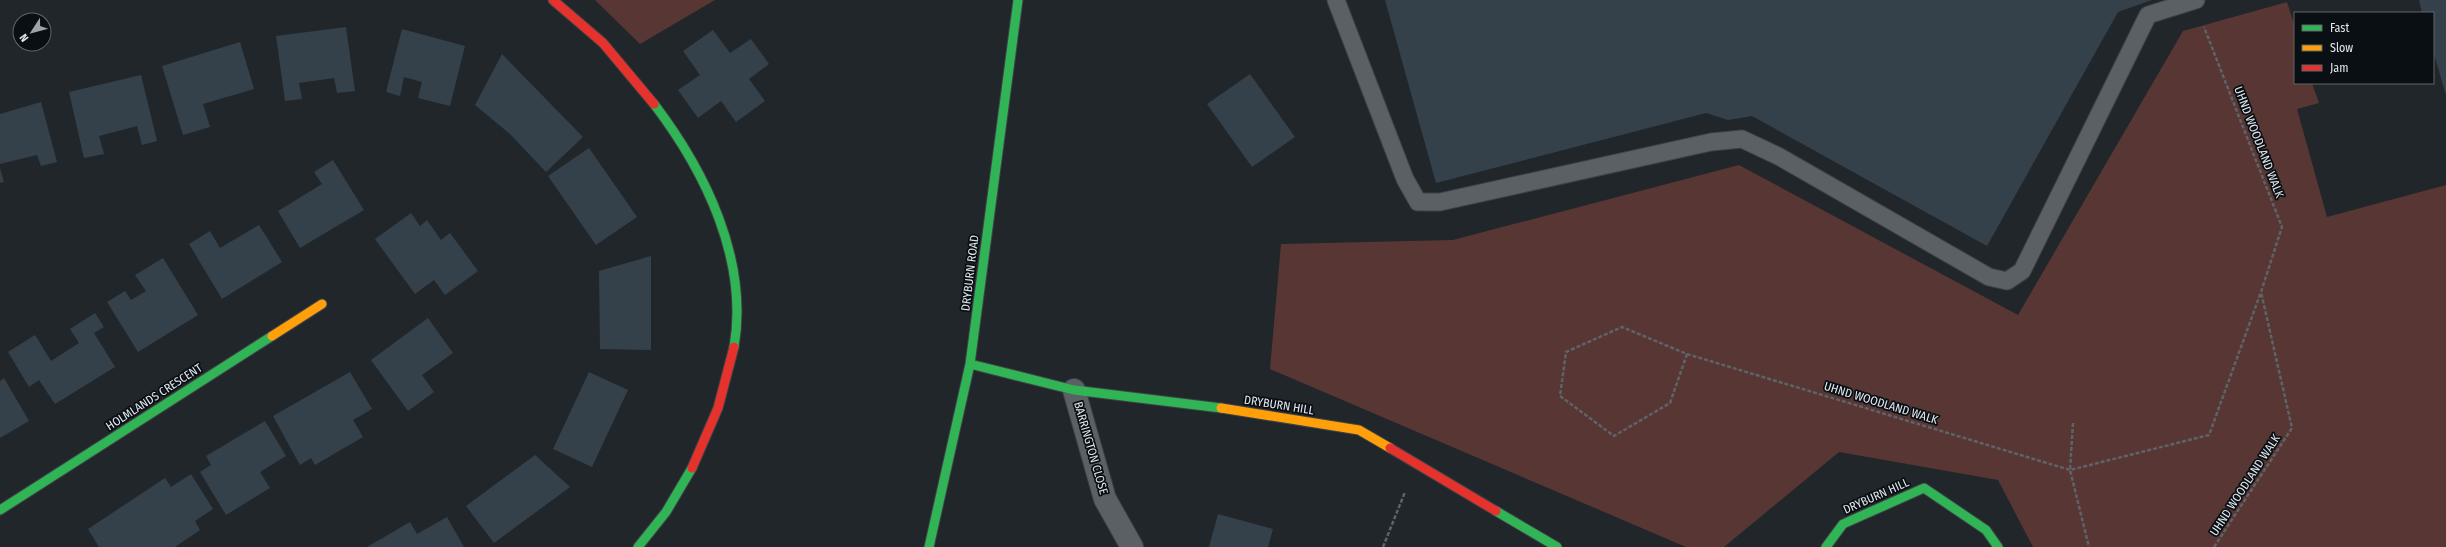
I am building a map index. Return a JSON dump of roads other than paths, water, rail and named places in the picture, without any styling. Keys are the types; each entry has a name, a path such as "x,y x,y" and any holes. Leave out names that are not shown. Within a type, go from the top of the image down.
{"street":[{"path":"553,0 588,28 630,72 664,116 692,162 711,200 734,276 736,315 733,352 713,425 687,480 664,515 638,547"},
{"name":"DRYBURN ROAD","path":"929,547 970,364 1018,0"},
{"name":"HOLMLANDS CRESCENT","path":"0,510 322,304"},
{"name":"DRYBURN HILL","path":"970,364 1074,390 1198,404 1359,430 1557,547"},
{"name":"BARRINGTON CLOSE","path":"1074,390 1105,499 1132,547"},
{"name":"DRYBURN HILL","path":"1826,547 1843,524 1924,488 1986,530 1998,547"}],"lane":[{"path":"1336,0 1404,179 1418,202 1440,202 1711,142 1742,139 1780,157 1989,277 2007,281 2022,271 2148,15 2195,0"}]}
